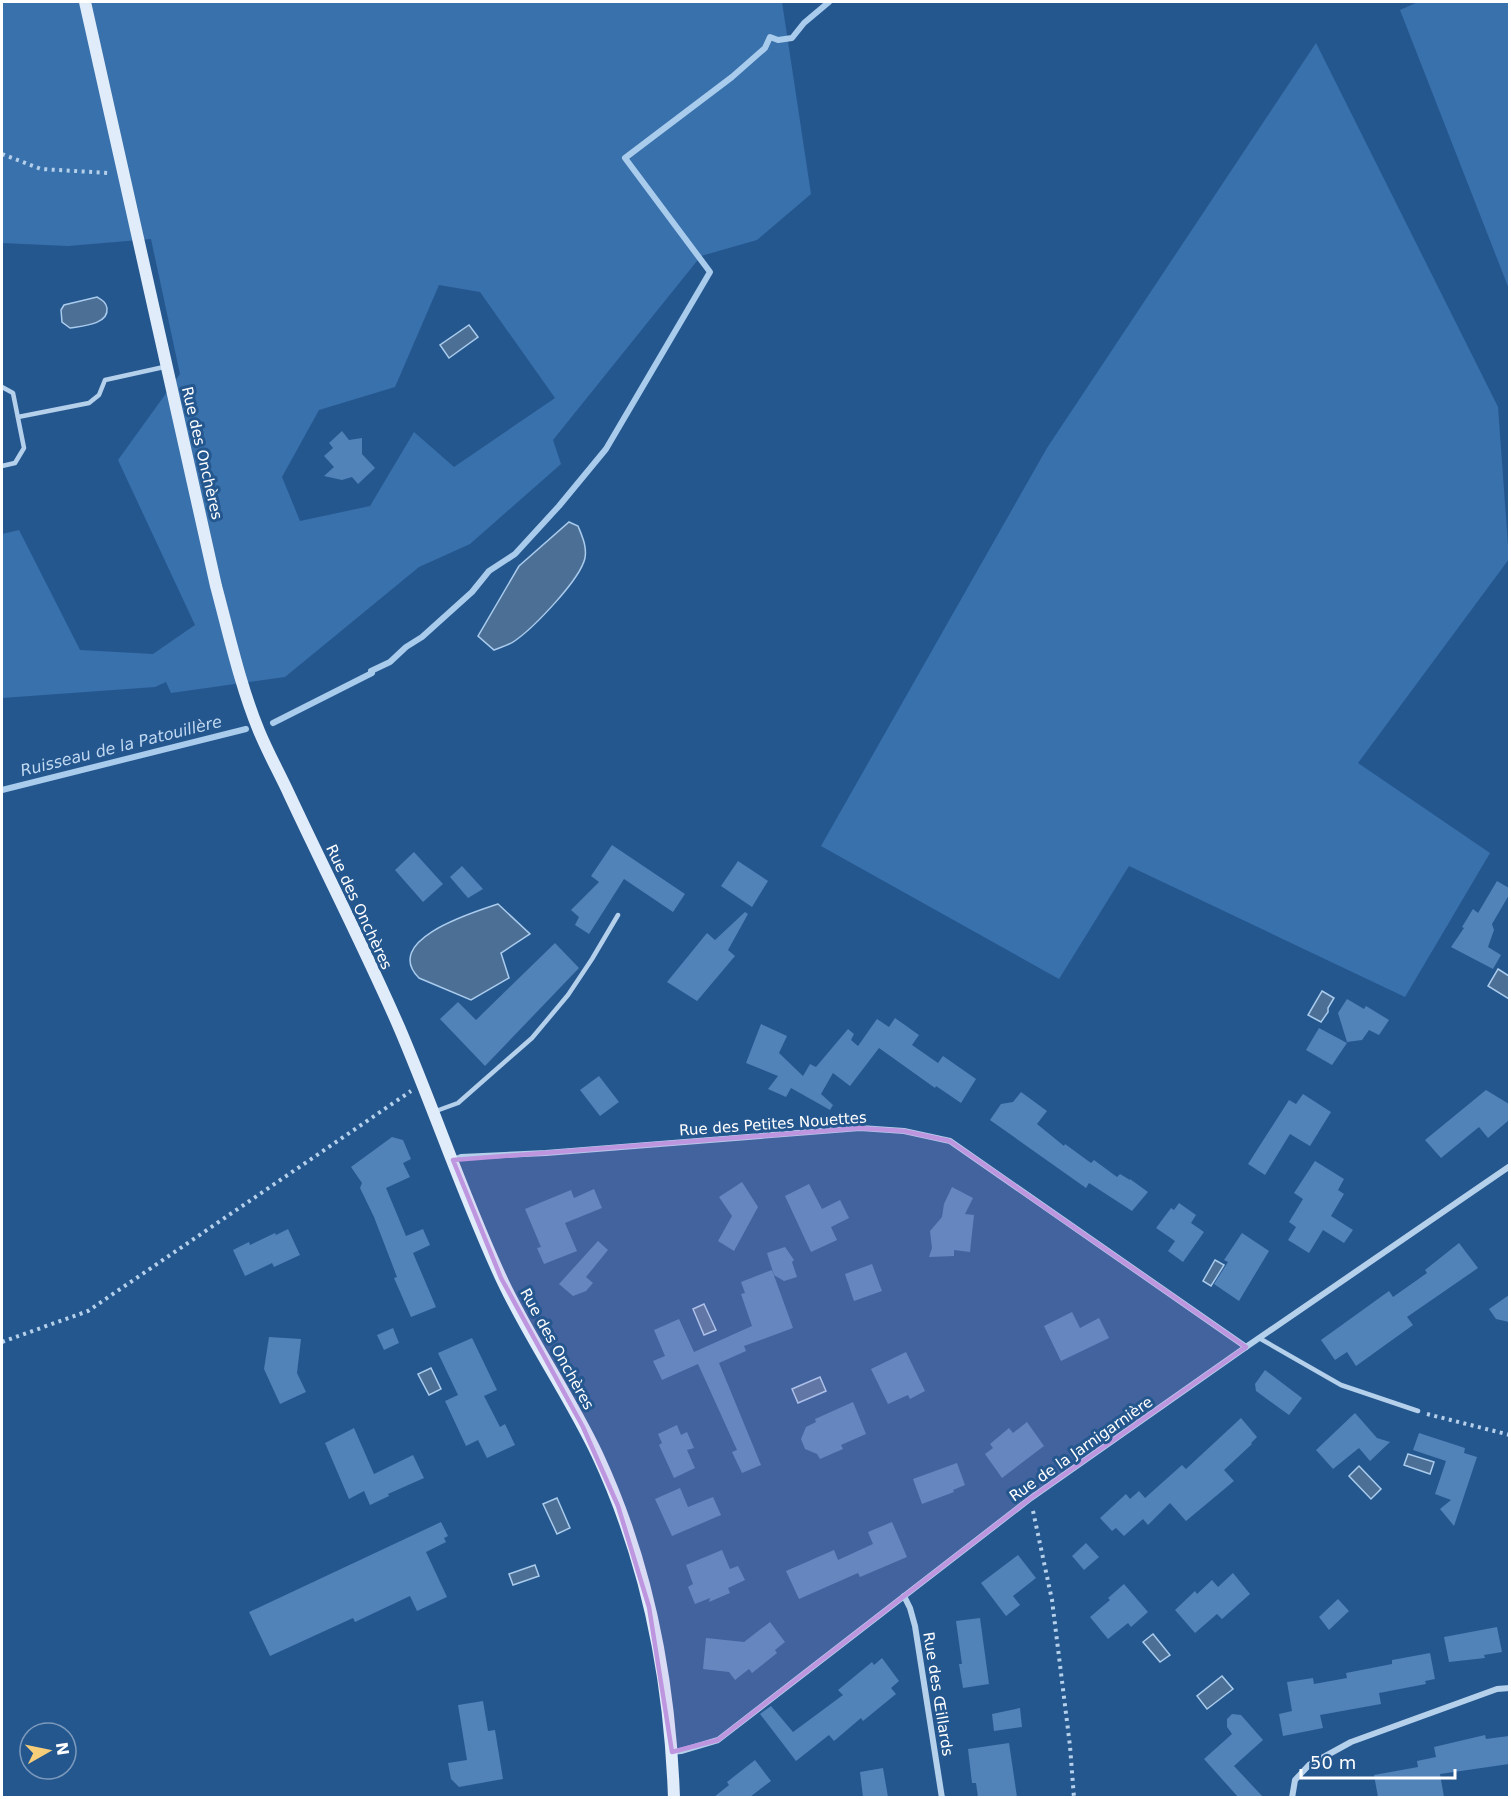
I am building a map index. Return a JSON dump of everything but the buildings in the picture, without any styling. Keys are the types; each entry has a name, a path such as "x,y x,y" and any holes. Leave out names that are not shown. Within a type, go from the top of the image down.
{"street":[{"name":"Rue des Onchères","path":"85,2 219,597 232,648 258,729 393,1016 506,1288 536,1347 583,1427 618,1506 640,1571 649,1607 665,1695 672,1752 674,1797"},
{"name":"Rue des Petites Nouettes","path":"453,1160 461,1157 546,1153 860,1128 904,1131 950,1141 1246,1347"},
{"name":"Rue de la Jarnigarnière","path":"672,1752 718,1740 1031,1498 1509,1166"},
{"name":"Rue des Œillards","path":"904,1596 915,1626 942,1797"},
{"path":"1293,1797 1295,1780 1309,1765 1351,1742 1497,1689 1509,1688"}],"lane":[{"path":"18,417 89,404 99,395 105,380 167,367"},
{"path":"2,387 13,393 24,448 15,463 2,466"},
{"path":"433,1112 458,1103 532,1038 568,995 618,915"},
{"path":"1259,1338 1341,1385 1418,1411"}],"path":[{"path":"2,154 41,170 123,173"},
{"path":"2,1342 88,1311 421,1084"},
{"path":"1418,1411 1509,1435"},
{"path":"1031,1498 1052,1600 1074,1797"}],"highlighted area":[{"path":"860,1128 904,1131 950,1141 1246,1347 1031,1498 718,1740 672,1752 649,1607 618,1506 583,1427 501,1278 453,1160"}],"shaded area":[{"path":"2,2 782,2 811,194 757,240 701,256 553,440 561,464 470,544 419,567 285,677 171,693 166,682 155,687 2,698 2,534 19,530 80,650 153,654 195,625 118,460 180,374 151,239 68,246 2,243","holes":["439,285 480,292 555,398 454,467 414,432 370,506 300,521 282,477 319,410 395,387"]},
{"path":"1418,2 1509,2 1509,289 1400,10"},
{"path":"1316,43 1498,407 1509,559 1358,763 1490,853 1405,997 1129,866 1059,979 821,846 1047,448"},
{"path":"97,297 105,303 107,308 104,318 87,325 70,328 62,322 61,310 64,305"},
{"path":"469,325 478,337 449,358 440,345"},
{"path":"569,522 578,526 585,549 585,558 575,578 524,634 514,642 494,650 478,636 519,566"},
{"path":"498,904 530,934 501,953 509,978 471,1000 419,978 410,964 412,952 421,940 452,921"},
{"path":"1498,969 1509,976 1509,999 1488,986"},
{"path":"1322,991 1334,998 1321,1022 1308,1015"},
{"path":"1215,1260 1224,1265 1211,1286 1203,1281"},
{"path":"704,1304 716,1330 704,1335 693,1309"},
{"path":"431,1368 441,1389 429,1395 418,1374"},
{"path":"820,1377 826,1391 798,1403 792,1389"},
{"path":"1408,1454 1434,1462 1430,1474 1404,1465"},
{"path":"1359,1466 1381,1489 1371,1499 1349,1476"},
{"path":"557,1498 570,1528 557,1534 543,1504"},
{"path":"535,1565 539,1576 513,1585 509,1574"},
{"path":"1153,1634 1170,1655 1160,1662 1143,1642"},
{"path":"1222,1676 1233,1689 1207,1709 1197,1696"}],"waterway":[{"name":"Ruisseau de la Patouillère","path":"273,723 372,673 371,671 390,662 406,647 422,637 472,592 489,571 515,554 559,506 606,449 710,272 625,158 732,77 765,48 770,37 778,40 792,38 804,23 829,2"},
{"name":"Ruisseau de la Patouillère","path":"2,790 246,729"}]}
